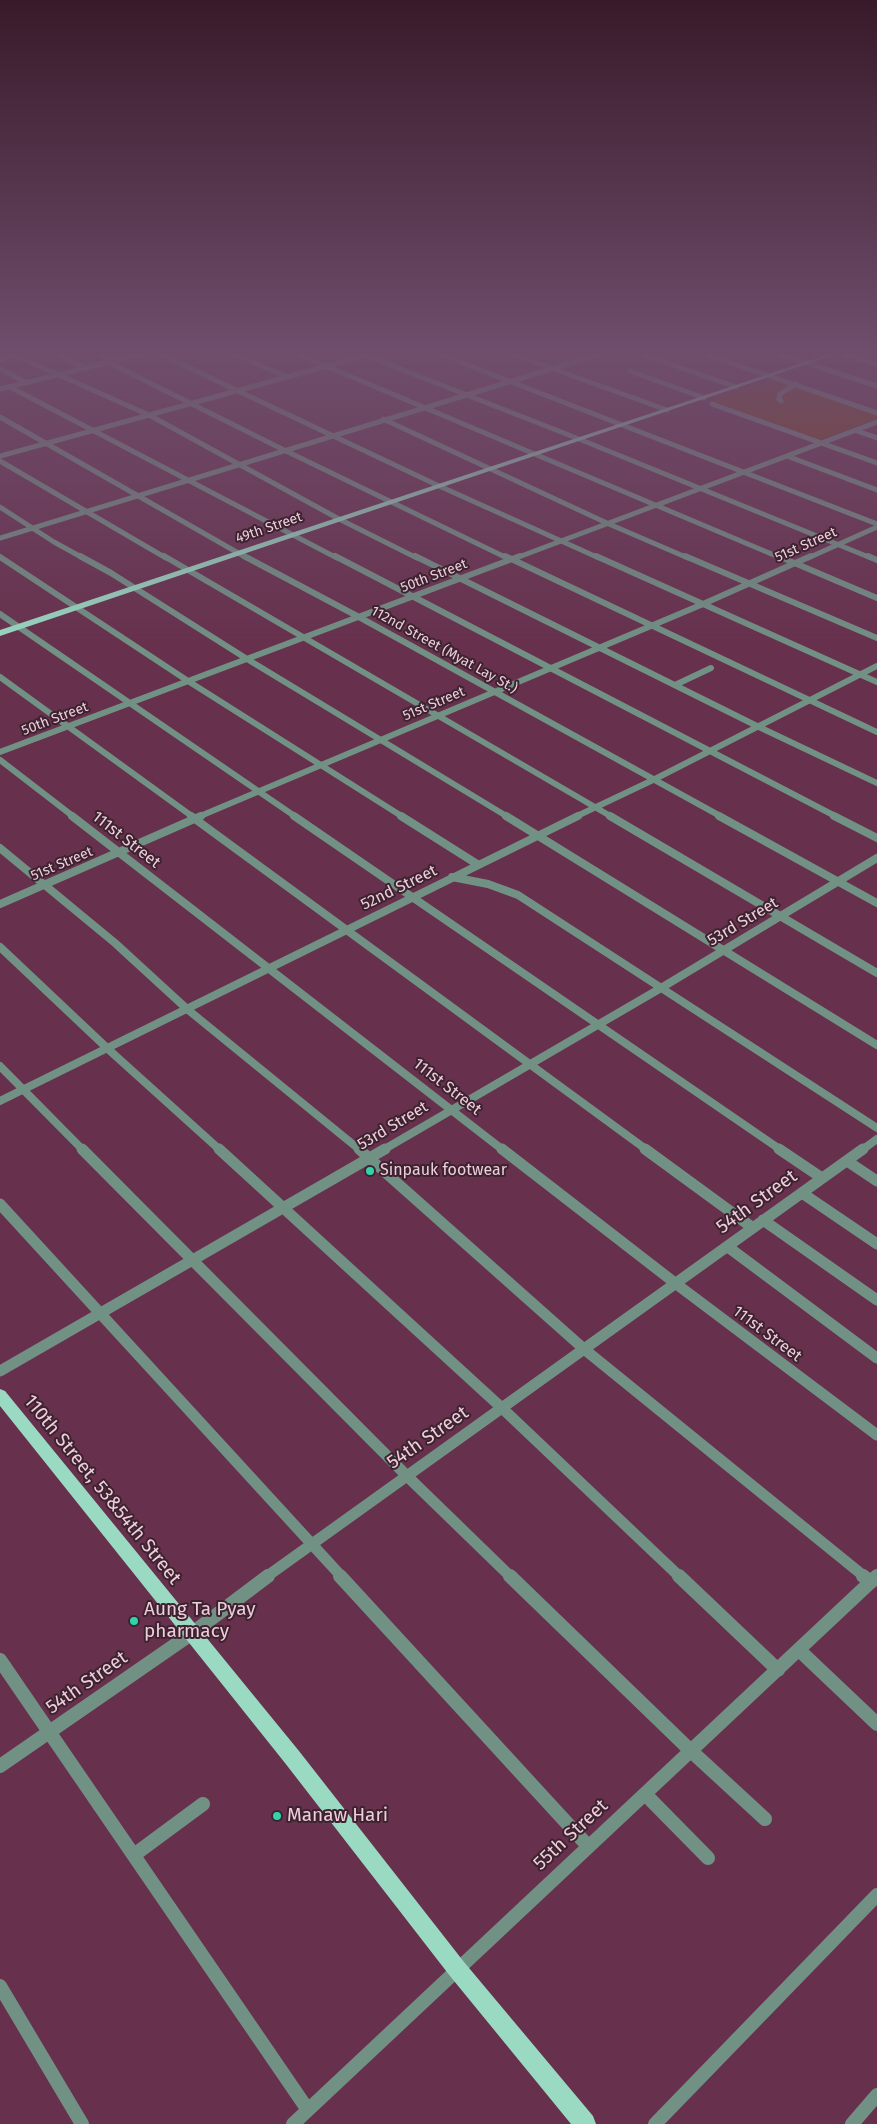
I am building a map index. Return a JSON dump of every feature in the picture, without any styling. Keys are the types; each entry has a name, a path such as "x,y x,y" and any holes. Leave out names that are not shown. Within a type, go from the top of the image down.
{"main road":[{"name":"49th Street","path":"0,633 437,485 536,454"},
{"name":"110th Street, 53&54th Street","path":"0,1395 292,1757 458,1969 585,2124"}],"street":[{"name":"112nd Street (Myat Lay St.)","path":"66,454 238,553 359,617 877,903"},
{"path":"141,454 292,535 877,838"},
{"path":"219,454 339,519 462,578 759,727 877,783"},
{"path":"0,538 270,454"},
{"path":"293,454 877,732"},
{"path":"373,454 437,485 877,682"},
{"path":"460,454 609,524 877,638"},
{"path":"536,454 877,598"},
{"path":"616,454 877,560"},
{"path":"698,454 877,525"},
{"name":"50th Street","path":"0,752 792,454"},
{"path":"851,454 877,463"},
{"path":"787,456 877,490"},
{"path":"0,462 877,973"},
{"path":"0,507 61,546 112,573 247,659 383,740 535,836 877,1045"},
{"name":"51st Street","path":"0,904 194,819 703,604 877,525"},
{"path":"0,557 188,681 477,864"},
{"path":"0,614 414,897 596,1025 822,1178"},
{"name":"52nd Street","path":"0,1101 414,897 477,864 653,780 877,666"},
{"path":"674,685 711,668"},
{"path":"0,677 753,1228"},
{"name":"111st Street","path":"0,760 118,853 270,967 675,1283 877,1435"},
{"path":"0,848 115,943 187,1009 369,1157 584,1349 874,1579"},
{"name":"53rd Street","path":"0,1371 100,1312 193,1261 661,988 877,858"},
{"path":"452,877 488,884 518,895 877,1128"},
{"path":"0,947 108,1049 502,1409 778,1670"},
{"path":"0,1066 407,1476 690,1750 765,1819"},
{"name":"54th Street","path":"0,1766 191,1634 310,1544 502,1409 877,1139"},
{"path":"847,1161 877,1180"},
{"path":"802,1192 877,1244"},
{"path":"0,1204 588,1846"},
{"path":"763,1220 877,1300"},
{"path":"728,1247 877,1358"},
{"name":"55th Street","path":"292,2124 874,1579"},
{"path":"799,1650 877,1724"},
{"path":"0,1660 308,2110"},
{"path":"645,1794 708,1858"},
{"path":"134,1855 203,1804"},
{"path":"655,2124 877,1895"},
{"path":"0,1986 82,2124"},
{"path":"852,2124 877,2095"}],"place":[{"name":"Sinpauk footwear","path":"370,1171"},
{"name":"Aung Ta Pyay pharmacy","path":"134,1621"},
{"name":"Manaw Hari","path":"277,1816"}]}
